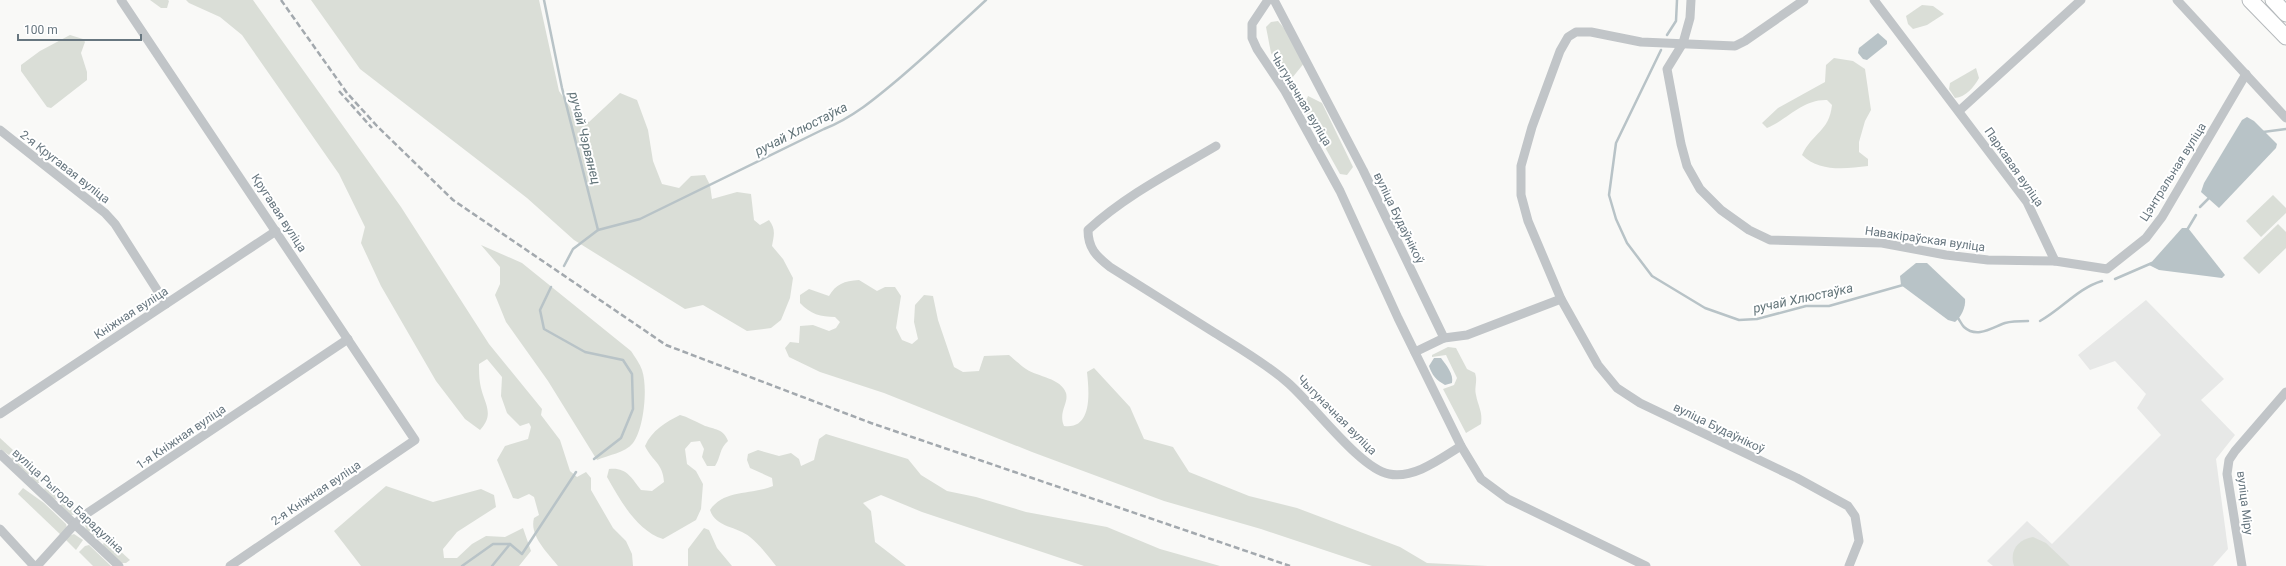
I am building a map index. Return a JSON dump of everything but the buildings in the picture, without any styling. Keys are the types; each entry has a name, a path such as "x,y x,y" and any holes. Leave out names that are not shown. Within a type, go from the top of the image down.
{"main road":[{"path":"2250,0 2286,37"},
{"path":"2273,0 2286,14"}],"street":[{"name":"Кругавая вуліца","path":"121,0 415,440"},
{"name":"Чыгуначная вуліца","path":"1216,146 1119,204 1088,230 1088,241 1095,255 1110,267 1249,354 1287,382 1345,443 1374,469 1388,474 1405,474 1436,462 1461,446 1398,318 1340,191 1285,91 1257,49 1252,38 1252,24 1268,0"},
{"name":"вуліца Будаўнікоў","path":"1274,0 1363,170 1444,338"},
{"name":"Навакіраўская вуліца","path":"1691,0 1690,18 1683,43 1667,69 1669,86 1687,166 1700,189 1709,200 1749,230 1770,240 1882,243 1953,256 1988,260 2034,262"},
{"name":"вуліца Будаўнікоў","path":"1804,0 1745,41 1735,46 1640,42 1581,31 1568,37 1560,51 1532,127 1521,166 1521,195 1528,221 1561,299 1590,354 1617,388 1640,403 1797,478 1848,506 1855,516 1859,541 1849,566"},
{"name":"Паркавая вуліца","path":"1874,0 2026,202 2055,261"},
{"path":"1959,111 2081,0"},
{"path":"2177,0 2286,118"},
{"name":"Цэнтральная вуліца","path":"2034,262 2055,261 2107,269 2146,238 2179,190 2246,74"},
{"name":"2-я Кругавая вуліца","path":"0,130 105,213 115,224 166,304"},
{"name":"Кніжная вуліца","path":"0,414 276,231"},
{"path":"1416,352 1444,338 1467,335 1561,299"},
{"name":"1-я Кніжная вуліца","path":"38,566 75,524 348,339"},
{"name":"вуліца Міру","path":"2242,566 2227,474 2229,460 2269,410 2286,392"},
{"name":"2-я Кніжная вуліца","path":"230,566 415,440"},
{"path":"1461,446 1481,478 1508,498 1646,566"},
{"name":"вуліца Рыгора Барадуліна","path":"0,454 119,566"},
{"path":"0,529 34,566"}],"shaded area":[{"path":"150,0 169,1 167,8 161,8"},
{"path":"186,0 253,0 401,207 489,344 542,409 541,415 560,440 570,471 577,477 586,472 591,478 591,490 613,528 626,541 632,554 633,566 558,566 540,544 533,525 534,518 539,515 534,497 529,494 518,499 513,498 497,460 505,446 528,439 531,427 529,423 520,426 507,413 501,396 502,377 487,359 479,364 480,383 488,413 485,424 480,430 465,419 436,381 381,286 361,243 365,227 339,174 242,35 220,17 189,3"},
{"path":"311,0 539,0 559,91 577,117 589,122 620,93 637,100 648,130 653,161 662,184 679,188 691,176 705,175 710,185 712,199 737,192 751,194 754,220 760,225 769,220 773,226 774,232 772,246 783,259 793,278 790,298 781,320 771,328 747,331 703,305 685,309 574,240 527,198 360,69"},
{"path":"1922,5 1933,6 1944,14 1927,25 1913,29 1908,24 1906,16"},
{"path":"1278,21 1289,34 1305,62 1292,78 1286,78 1271,53 1266,27 1271,22"},
{"path":"1878,33 1887,41 1887,44 1867,60 1863,59 1858,53 1859,48"},
{"path":"70,35 83,39 85,42 81,53 87,72 87,80 51,108 47,107 21,71 21,65 40,51"},
{"path":"1834,58 1853,61 1865,69 1871,110 1865,121 1859,142 1859,152 1868,159 1868,166 1850,168 1824,167 1802,155 1806,147 1828,121 1832,105 1827,100 1810,103 1803,106 1767,128 1762,123 1778,108 1825,82 1826,65"},
{"path":"1976,68 1979,78 1975,85 1963,96 1955,98 1949,89 1950,83"},
{"path":"1308,96 1322,103 1353,167 1347,175 1340,174 1303,108"},
{"path":"2247,117 2254,121 2277,144 2276,148 2219,208 2201,192 2204,183 2242,120"},
{"path":"2273,195 2286,208 2286,213 2261,237 2246,221"},
{"path":"2278,224 2286,232 2286,248 2259,274 2243,258"},
{"path":"2182,228 2188,228 2225,275 2222,278 2159,270 2149,265"},
{"path":"481,245 522,263 631,351 642,370 644,377 645,397 637,437 626,449 597,460 548,381 506,322 495,295 500,284 500,267"},
{"path":"1916,263 1927,263 1965,299 1963,312 1955,322 1948,320 1901,285 1900,276"},
{"path":"859,280 877,291 885,287 895,287 901,296 896,328 902,340 912,344 918,339 914,322 915,305 924,295 933,296 938,320 954,367 963,372 979,371 984,356 1009,355 1031,372 1059,384 1063,388 1067,397 1062,416 1064,426 1073,426 1080,422 1085,416 1088,398 1087,372 1094,368 1130,407 1144,439 1173,447 1189,472 1249,496 1297,508 1400,547 1427,563 1488,566 1372,566 1261,529 1164,501 1032,452 884,393 820,372 789,357 785,348 790,342 799,343 800,326 813,325 829,331 836,328 840,322 835,317 820,315 808,310 800,303 800,295 809,289 829,296 841,284"},
{"path":"2146,300 2224,379 2201,400 2235,435 2216,459 2228,549 2213,566 1993,566 1987,561 2027,521 2052,544 2161,435 2137,408 2146,394 2115,361 2090,370 2078,355"},
{"path":"1448,347 1456,348 1467,369 1475,373 1476,376 1476,392 1481,412 1481,424 1466,433 1443,389 1454,385 1457,378 1446,355 1432,357 1432,355"},
{"path":"1434,358 1441,358 1451,373 1452,383 1445,385 1433,375 1429,366"},
{"path":"680,415 720,431 726,436 728,441 723,447 715,466 707,466 702,457 704,449 700,441 691,442 685,449 687,464 696,471 703,484 701,509 696,520 663,539 654,535 637,522 624,505 607,477 609,469 624,471 641,490 652,491 664,482 662,470 645,446 655,431"},
{"path":"826,434 908,459 921,475 947,491 976,497 1026,512 1107,527 1160,549 1220,566 1084,566 922,512 881,495 863,503 871,511 875,542 906,566 776,566 761,547 750,537 745,533 722,524 713,516 710,510 716,503 723,499 773,486 772,478 750,468 747,460 748,454 758,450 779,456 791,453 799,459 801,466 814,460 819,439"},
{"path":"0,438 13,450 9,455 0,449"},
{"path":"15,453 44,479 40,483 36,483 11,459"},
{"path":"46,483 61,495 58,499 53,500 44,491"},
{"path":"386,486 433,502 481,489 494,495 496,507 457,532 443,549 444,558 457,558 472,544 486,536 505,537 523,528 531,551 519,566 361,566 334,531"},
{"path":"23,488 44,503 66,524 67,528 62,536 18,494"},
{"path":"64,498 81,514 71,515 59,504"},
{"path":"87,519 104,535 101,540 91,536 86,530 85,526"},
{"path":"704,528 709,530 717,548 732,566 688,566 688,549"},
{"path":"74,534 83,540 76,550 64,538"},
{"path":"2033,537 2046,543 2070,566 2014,566 2013,555 2016,547 2023,540"},
{"path":"107,539 130,560 126,563 122,563 104,547 103,544"},
{"path":"89,545 111,566 93,566 79,552 85,546"}],"waterway":[{"name":"ручай Чэрвянец","path":"544,0 562,88 598,230 573,249 564,266"},
{"name":"ручай Хлюстаўка","path":"598,230 640,219 845,119 874,99 902,76 986,0"},
{"name":"ручай Хлюстаўка","path":"1667,35 1676,21 1677,0"},
{"name":"ручай Хлюстаўка","path":"1661,50 1616,143 1609,195 1616,219 1627,243 1652,276 1705,308 1739,320 1757,319 1806,306 1829,306 1903,285"},
{"name":"ручай Хлюстаўка","path":"2263,132 2286,129"},
{"name":"ручай Хлюстаўка","path":"2200,207 2211,196"},
{"name":"ручай Хлюстаўка","path":"2187,230 2196,215"},
{"name":"ручай Хлюстаўка","path":"2115,279 2152,263"},
{"name":"ручай Хлюстаўка","path":"2040,321 2085,289 2102,281"},
{"name":"ручай Чэрвянец","path":"551,287 540,310 544,329 585,352 623,360 632,374 633,409 621,438 594,459"},
{"name":"ручай Хлюстаўка","path":"1957,317 1964,327 1974,332 1985,331 2008,322 2028,321"},
{"name":"ручай Чэрвянец","path":"462,566 493,544 510,544 522,554 576,472"},
{"path":"492,566 510,544"}],"railway":[{"path":"281,0 347,93 377,126 453,200 666,345 871,423 1290,566"},
{"path":"339,91 372,128"}]}
